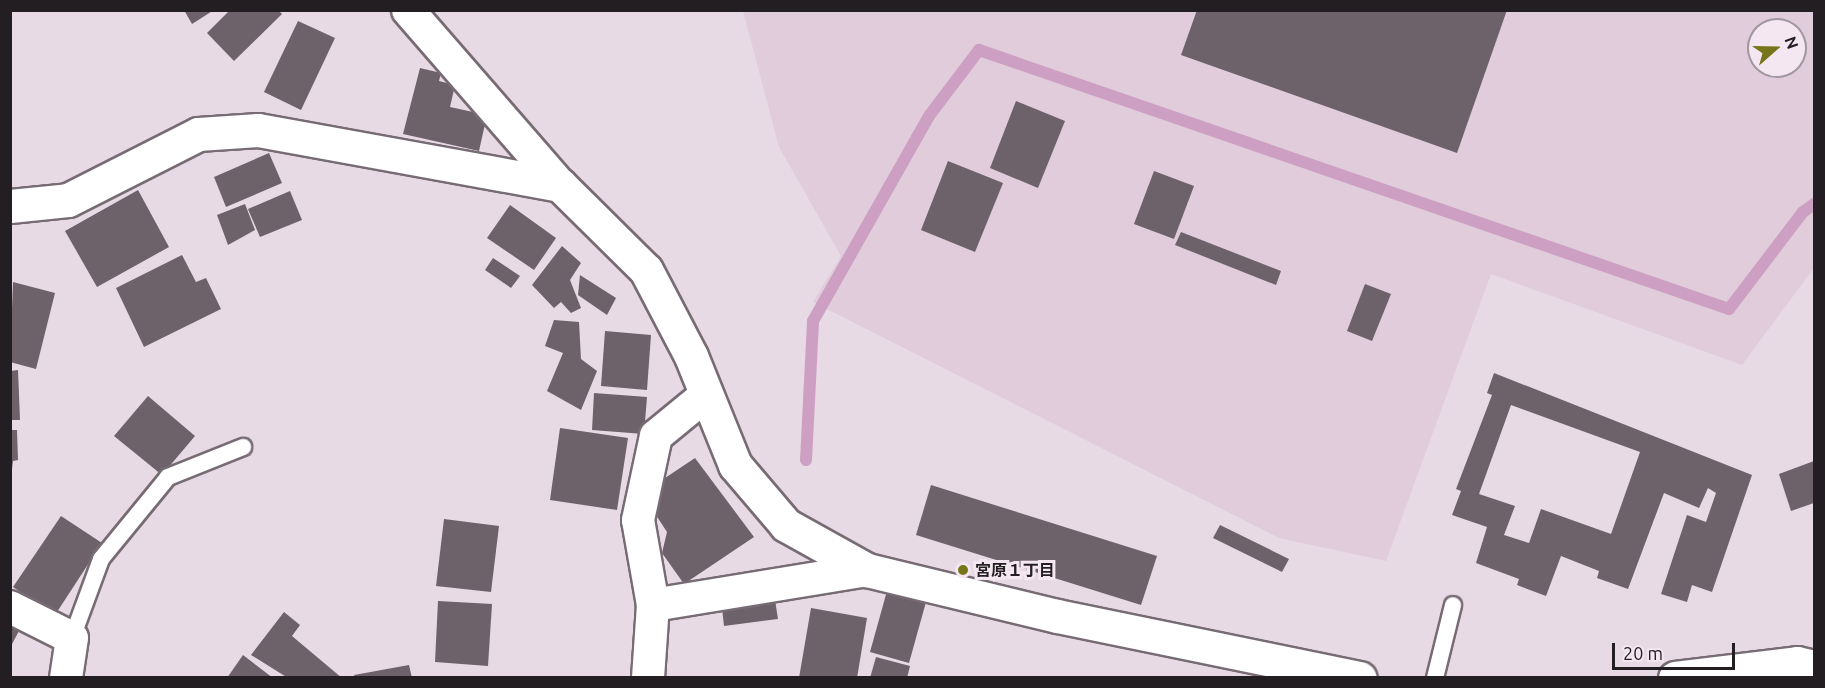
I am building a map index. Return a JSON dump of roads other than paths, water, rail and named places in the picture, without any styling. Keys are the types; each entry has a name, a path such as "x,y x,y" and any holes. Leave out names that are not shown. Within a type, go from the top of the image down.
{"street":[{"path":"408,10 560,185 646,270 691,356 735,465 786,525 867,570 1057,616 1360,678"},
{"path":"10,206 68,200 198,134 258,130 560,185"},
{"path":"648,678 654,605 638,520 656,436 706,394"},
{"path":"654,605 867,570"},
{"path":"10,607 72,638 66,678"},
{"path":"1675,678 1797,663 1815,666"}],"lane":[{"path":"72,638 101,559 168,477 243,447"},
{"path":"1435,678 1453,605"}],"waterway":[{"path":"806,460 813,321 929,116 979,50 1729,309 1803,212 1814,204"}],"place":[{"name":"宮原１丁目","path":"963,570"}]}
